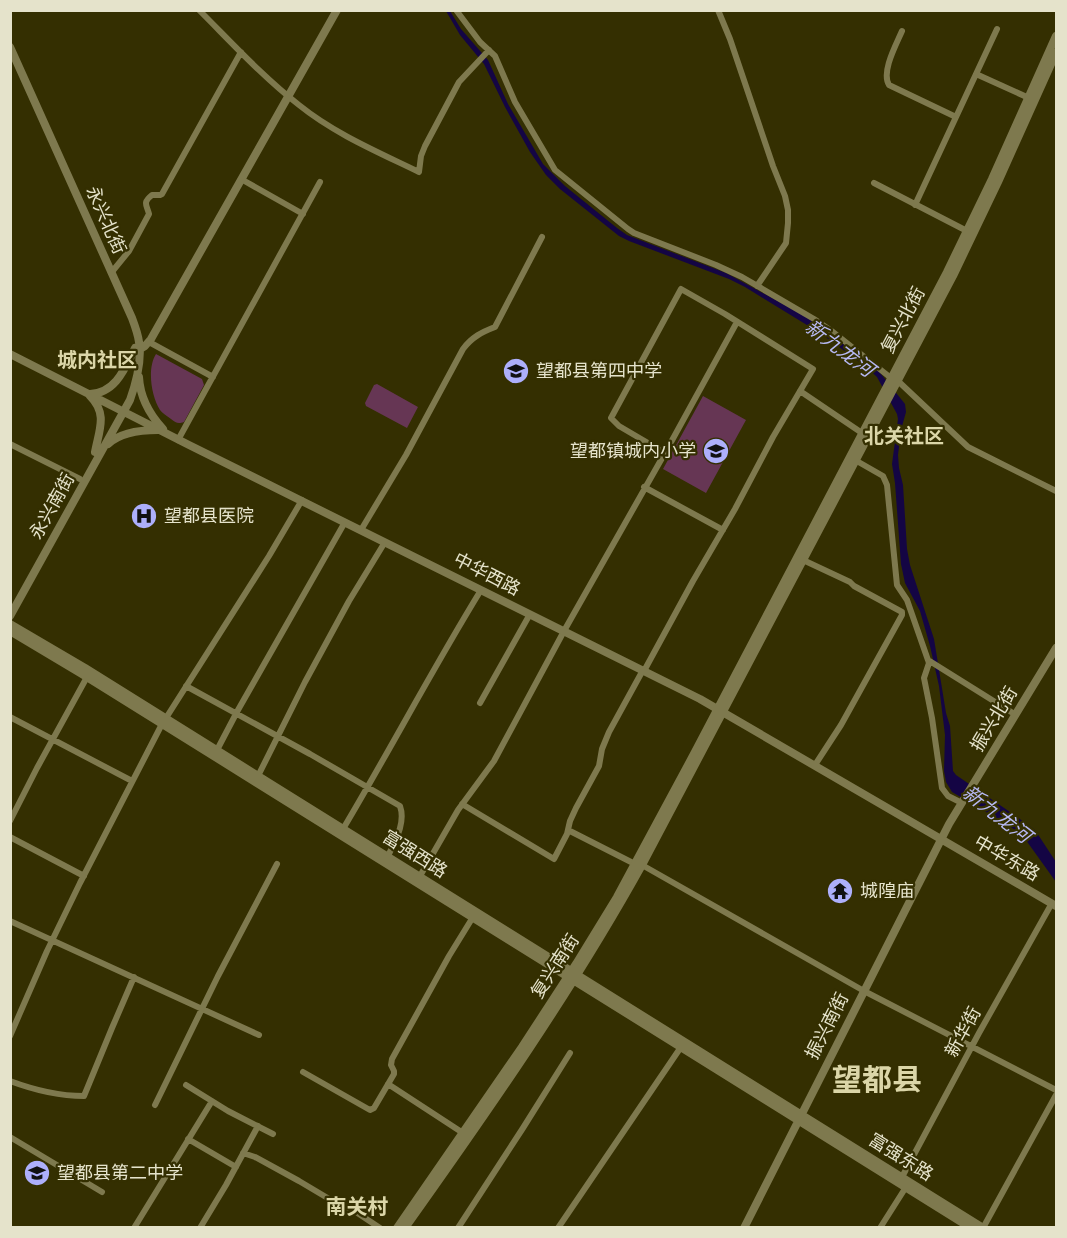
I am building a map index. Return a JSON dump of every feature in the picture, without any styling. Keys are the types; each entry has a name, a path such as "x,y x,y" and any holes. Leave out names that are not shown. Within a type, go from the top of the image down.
{"main road":[{"path":"87,392 102,393 114,384 137,348 149,342 337,10"},
{"name":"复兴北街","path":"894,381 967,231 1056,36"},
{"name":"永兴北街","path":"10,47 137,332 139,363 131,396 121,410"},
{"name":"复兴北街","path":"720,710 862,433 894,381 974,233 1056,53"},
{"name":"永兴北街","path":"10,60 137,348 121,410"},
{"name":"中华西路","path":"10,354 720,710 941,840"},
{"path":"139,363 141,392 164,432"},
{"path":"87,392 101,411 99,450"},
{"name":"复兴北街","path":"720,710 803,560 885,397"},
{"name":"永兴南街","path":"10,616 121,410"},
{"path":"99,450 117,437 127,434 148,430 164,432"},
{"name":"永兴南街","path":"10,605 80,479 99,450"},
{"name":"富强西路","path":"10,624 473,917 573,976 800,1117"},
{"name":"富强西路","path":"10,631 217,750 420,876 681,1047 800,1117"},
{"name":"振兴北街","path":"941,840 973,784 1053,660 1056,648"},
{"name":"复兴南街","path":"405,1227 514,1070 573,976 603,921 638,865 720,710"},
{"name":"中华东路","path":"941,840 1054,905"},
{"name":"振兴南街","path":"744,1227 941,840"},
{"name":"复兴南街","path":"397,1227 573,976"},
{"name":"富强东路","path":"800,1117 983,1227"},
{"name":"富强东路","path":"800,1117 968,1227"}],"street":[{"path":"199,10 264,75 300,106 329,126 419,172 425,146 459,82 489,50"},
{"path":"456,10 476,37 495,56 514,102 551,164 562,176 634,233 731,271 824,326 894,381 968,447 1056,490"},
{"path":"718,10 788,210 786,243 757,286"},
{"path":"915,205 997,29"},
{"path":"902,31 888,66 887,83 956,117"},
{"path":"111,273 129,250 149,214 146,206 147,200 152,195 162,194 241,52"},
{"path":"976,74 1029,98"},
{"path":"241,179 303,214"},
{"path":"178,440 320,182"},
{"path":"874,183 967,231"},
{"path":"361,530 406,454 463,349 480,332 495,327 542,237"},
{"path":"462,804 554,859 576,808 599,766 602,749 609,732 813,369 681,289 610,418 619,426 665,453"},
{"path":"420,876 462,804 494,761 737,322"},
{"path":"149,342 213,377"},
{"path":"800,391 862,433"},
{"path":"10,444 80,479"},
{"path":"855,460 886,479 897,585 907,600 930,661 1016,715"},
{"path":"644,488 723,530"},
{"path":"10,1036 84,876 164,721 302,501"},
{"path":"217,750 345,522"},
{"path":"258,776 304,682 385,542"},
{"path":"803,560 850,582 902,612 841,725 815,765"},
{"path":"343,829 481,590"},
{"path":"480,703 530,614"},
{"path":"930,661 924,678 942,788 948,796 962,802"},
{"path":"10,821 87,677"},
{"path":"186,686 400,806 402,814 398,834 388,856"},
{"path":"10,717 132,781"},
{"path":"568,830 638,865 864,991 1056,1090"},
{"path":"10,837 84,876"},
{"path":"155,1105 277,864"},
{"name":"新华街","path":"902,1177 972,1046 1054,905"},
{"path":"303,1072 370,1110 374,1108 394,1074 392,1059 473,917"},
{"path":"10,921 259,1035"},
{"path":"10,1081 40,1090 84,1096 134,977"},
{"path":"558,1227 681,1047"},
{"path":"458,1227 570,1053"},
{"path":"186,1084 273,1134"},
{"path":"388,1084 463,1133"},
{"path":"983,1227 1056,1095"},
{"path":"136,1227 212,1101"},
{"path":"200,1227 258,1126"},
{"path":"10,1137 102,1192"},
{"path":"188,1139 236,1167"},
{"path":"243,1153 255,1157 380,1227"},
{"path":"880,1227 906,1187"}],"shaded area":[{"path":"156,354 202,379 204,385 184,422 174,421 160,410 157,404 152,390 151,374"},
{"path":"377,384 418,407 407,428 366,406 365,403 374,385"},
{"path":"703,396 746,420 706,493 663,469"}],"water":[{"name":"新九龙河","path":"446,11 450,11 461,29 488,60 508,104 543,164 565,186 627,235 726,273 805,316 877,369 905,404 906,412 898,455 903,485 907,549 934,639 950,726 953,771 1035,830 1056,862 1056,882 1023,836 952,792 946,782 945,735 939,686 920,611 905,583 901,564 892,464 898,419 877,377 820,333 745,287 619,236 560,189 546,175 530,152 484,64 460,35"}],"place":[{"name":"望都县第四中学","path":"516,371"},
{"name":"望都镇城内小学","path":"716,451"},
{"name":"望都县医院","path":"144,516"},
{"name":"城隍庙","path":"840,891"},
{"name":"望都县第二中学","path":"37,1173"}],"district":[{"name":"城内社区","path":"97,360"},
{"name":"北关社区","path":"904,436"},
{"name":"望都县","path":"877,1080"},
{"name":"南关村","path":"357,1207"}]}
